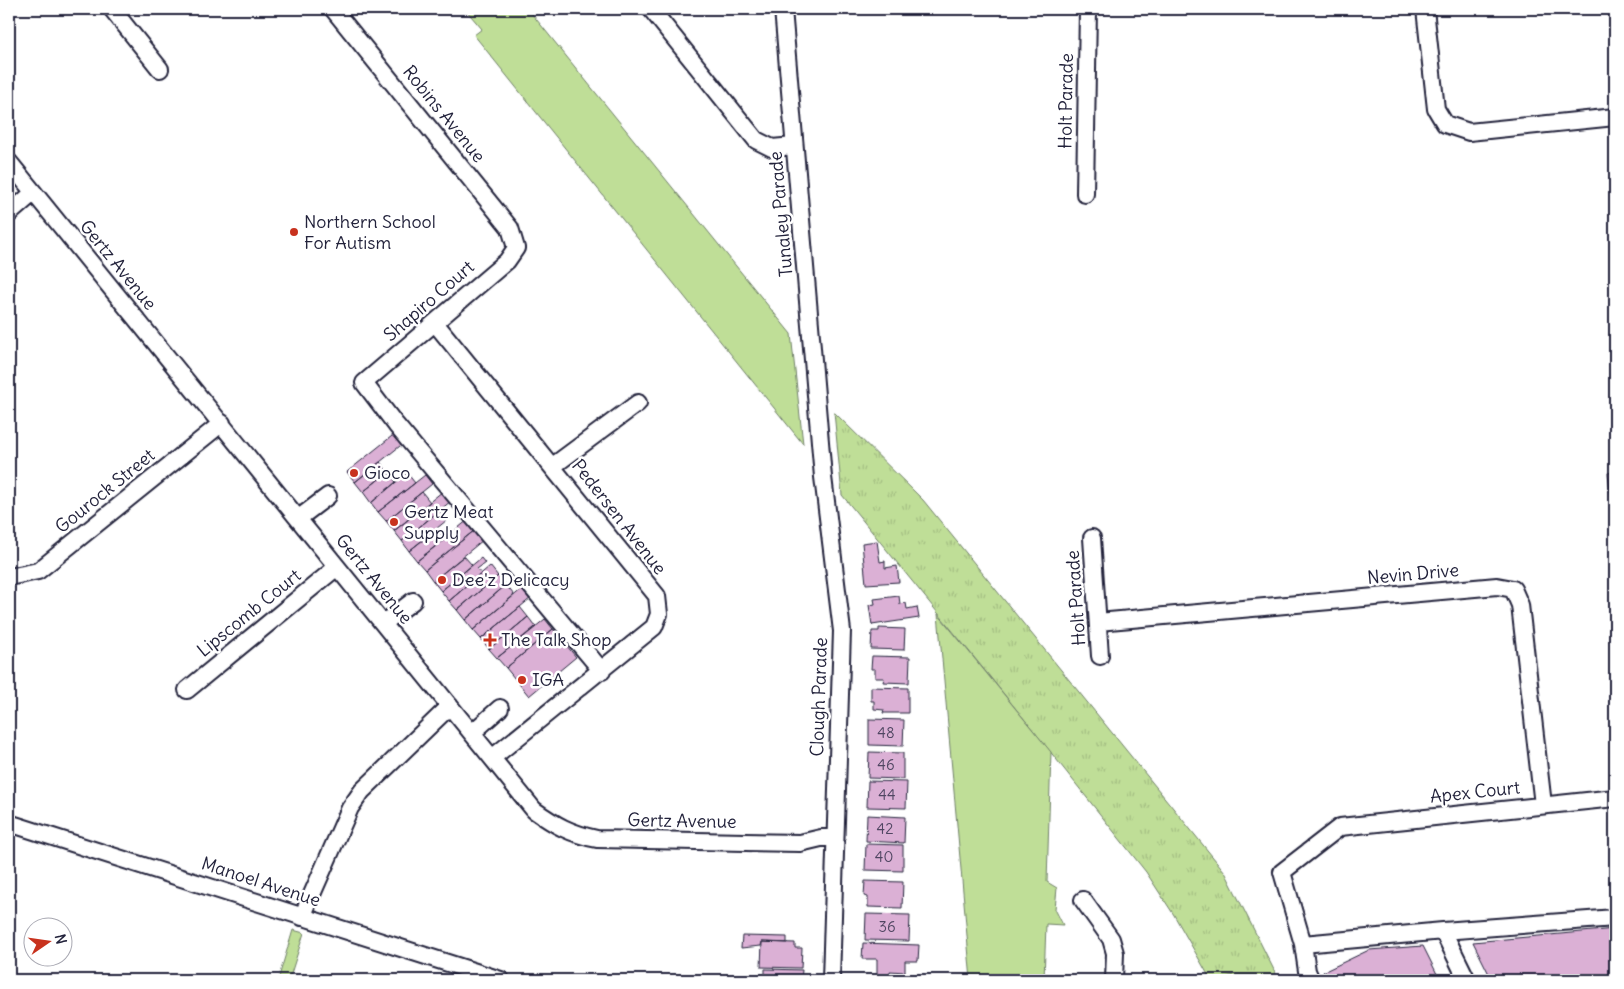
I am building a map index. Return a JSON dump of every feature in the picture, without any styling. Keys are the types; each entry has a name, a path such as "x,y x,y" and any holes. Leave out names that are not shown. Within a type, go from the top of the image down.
{"street":[{"path":"112,9 160,69"},
{"name":"Robins Avenue","path":"333,9 510,228 516,248"},
{"path":"651,9 756,140 772,148 794,146"},
{"name":"Tunaley Parade","path":"782,9 819,415"},
{"name":"Holt Parade","path":"1085,194 1088,9"},
{"path":"1425,9 1436,108 1445,124 1469,132 1615,117"},
{"name":"Gertz Avenue","path":"9,162 534,810 558,827 576,835 597,839 800,844 821,838 835,844"},
{"path":"9,214 33,193"},
{"name":"Shapiro Court","path":"516,248 507,261 364,383 396,424 602,670"},
{"name":"Pedersen Avenue","path":"435,323 657,596 659,614 654,627 492,758"},
{"path":"553,466 638,403"},
{"name":"Clough Parade","path":"819,415 824,486 842,631 831,980"},
{"name":"Gourock Street","path":"9,578 38,571 222,423"},
{"path":"299,518 328,496"},
{"name":"Holt Parade","path":"1092,538 1100,656"},
{"name":"Lipscomb Court","path":"187,690 337,567"},
{"name":"Nevin Drive","path":"1098,622 1497,586 1513,588 1520,605 1543,805"},
{"path":"384,623 413,601"},
{"path":"302,916 350,808 362,791 450,706"},
{"path":"472,733 500,708"},
{"name":"Apex Court","path":"1302,944 1282,872 1340,827 1615,798"},
{"name":"Manoel Avenue","path":"9,823 501,980"},
{"path":"1083,900 1111,939 1115,953 1114,980"},
{"path":"1311,980 1306,971 1302,944 1615,918"},
{"path":"1444,931 1466,980"}],"green space":[{"path":"465,9 528,9 791,334 803,444 474,35 482,29"},
{"path":"834,412 923,500 1225,872 1279,980 1234,980 1232,975 1221,980 1211,980 1174,915 1146,872 842,495"},
{"path":"938,614 1051,752 1047,882 1057,888 1055,909 1063,925 1046,924 1044,980 971,980"},
{"path":"293,930 304,933 289,980 278,980"}],"building":[{"path":"397,432 405,442 355,482 347,472"},
{"path":"380,462 388,472 363,492 355,482"},
{"path":"388,472 396,482 371,503 363,492"},
{"path":"1615,472 1615,491 1610,491 1608,473"},
{"path":"407,473 415,483 378,512 371,503"},
{"path":"425,475 432,484 386,521 378,512"},
{"path":"443,491 451,501 402,541 394,531"},
{"path":"1610,491 1615,491 1615,542"},
{"path":"422,492 430,502 394,531 386,521"},
{"path":"439,511 447,520 409,551 402,541"},
{"path":"468,520 475,530 425,570 417,561"},
{"path":"437,529 445,539 417,561 409,551"},
{"path":"475,530 483,540 433,581 425,570"},
{"path":"877,541 880,562 885,561 885,568 897,566 899,582 866,584 862,543"},
{"path":"464,556 472,565 441,591 433,581"},
{"path":"481,558 485,563 477,569 481,574 449,601 441,591"},
{"path":"490,566 498,576 457,610 449,601"},
{"path":"498,576 506,585 465,620 457,610"},
{"path":"506,585 514,595 473,630 465,620"},
{"path":"523,588 531,598 481,639 473,630"},
{"path":"899,596 900,604 906,603 907,609 917,607 919,618 872,625 869,605 875,604 874,599"},
{"path":"520,607 528,617 489,649 481,639"},
{"path":"528,617 536,627 497,658 489,649"},
{"path":"545,619 553,629 506,668 497,658"},
{"path":"879,628 905,629 904,650 871,649 872,631 879,631"},
{"path":"553,629 576,657 529,696 506,668"},
{"path":"872,656 910,657 909,683 883,682 884,678 875,678 875,669 871,669"},
{"path":"871,687 908,688 908,713 883,713 884,710 874,709 874,701 871,701"},
{"path":"869,719 904,720 903,746 869,745"},
{"path":"869,752 903,753 903,779 868,778"},
{"path":"868,781 907,782 906,808 867,807"},
{"path":"867,815 905,817 904,843 866,841"},
{"path":"866,844 903,845 903,871 865,870"},
{"path":"865,881 903,882 902,908 868,907 868,897 864,896"},
{"path":"866,914 910,915 909,941 865,940"},
{"path":"1615,929 1615,980 1492,980 1473,942"},
{"path":"742,936 787,937 787,943 762,942 761,946 741,948"},
{"path":"762,942 795,943 795,948 802,948 801,968 761,967"},
{"path":"863,943 919,945 918,961 905,961 905,972 890,971 890,975 877,975 877,959 862,959"},
{"path":"1423,946 1440,980 1327,980 1323,972 1369,950"},
{"path":"765,969 802,970 801,980 765,980"},
{"path":"864,977 899,978 899,980 862,980"}],"place":[{"name":"Northern School For Autism","path":"294,232"},
{"name":"Gioco","path":"354,473"},
{"name":"Gertz Meat Supply","path":"394,522"},
{"name":"Dee'z Delicacy","path":"442,580"},
{"name":"The Talk Shop","path":"490,640"},
{"name":"IGA","path":"522,680"}]}
